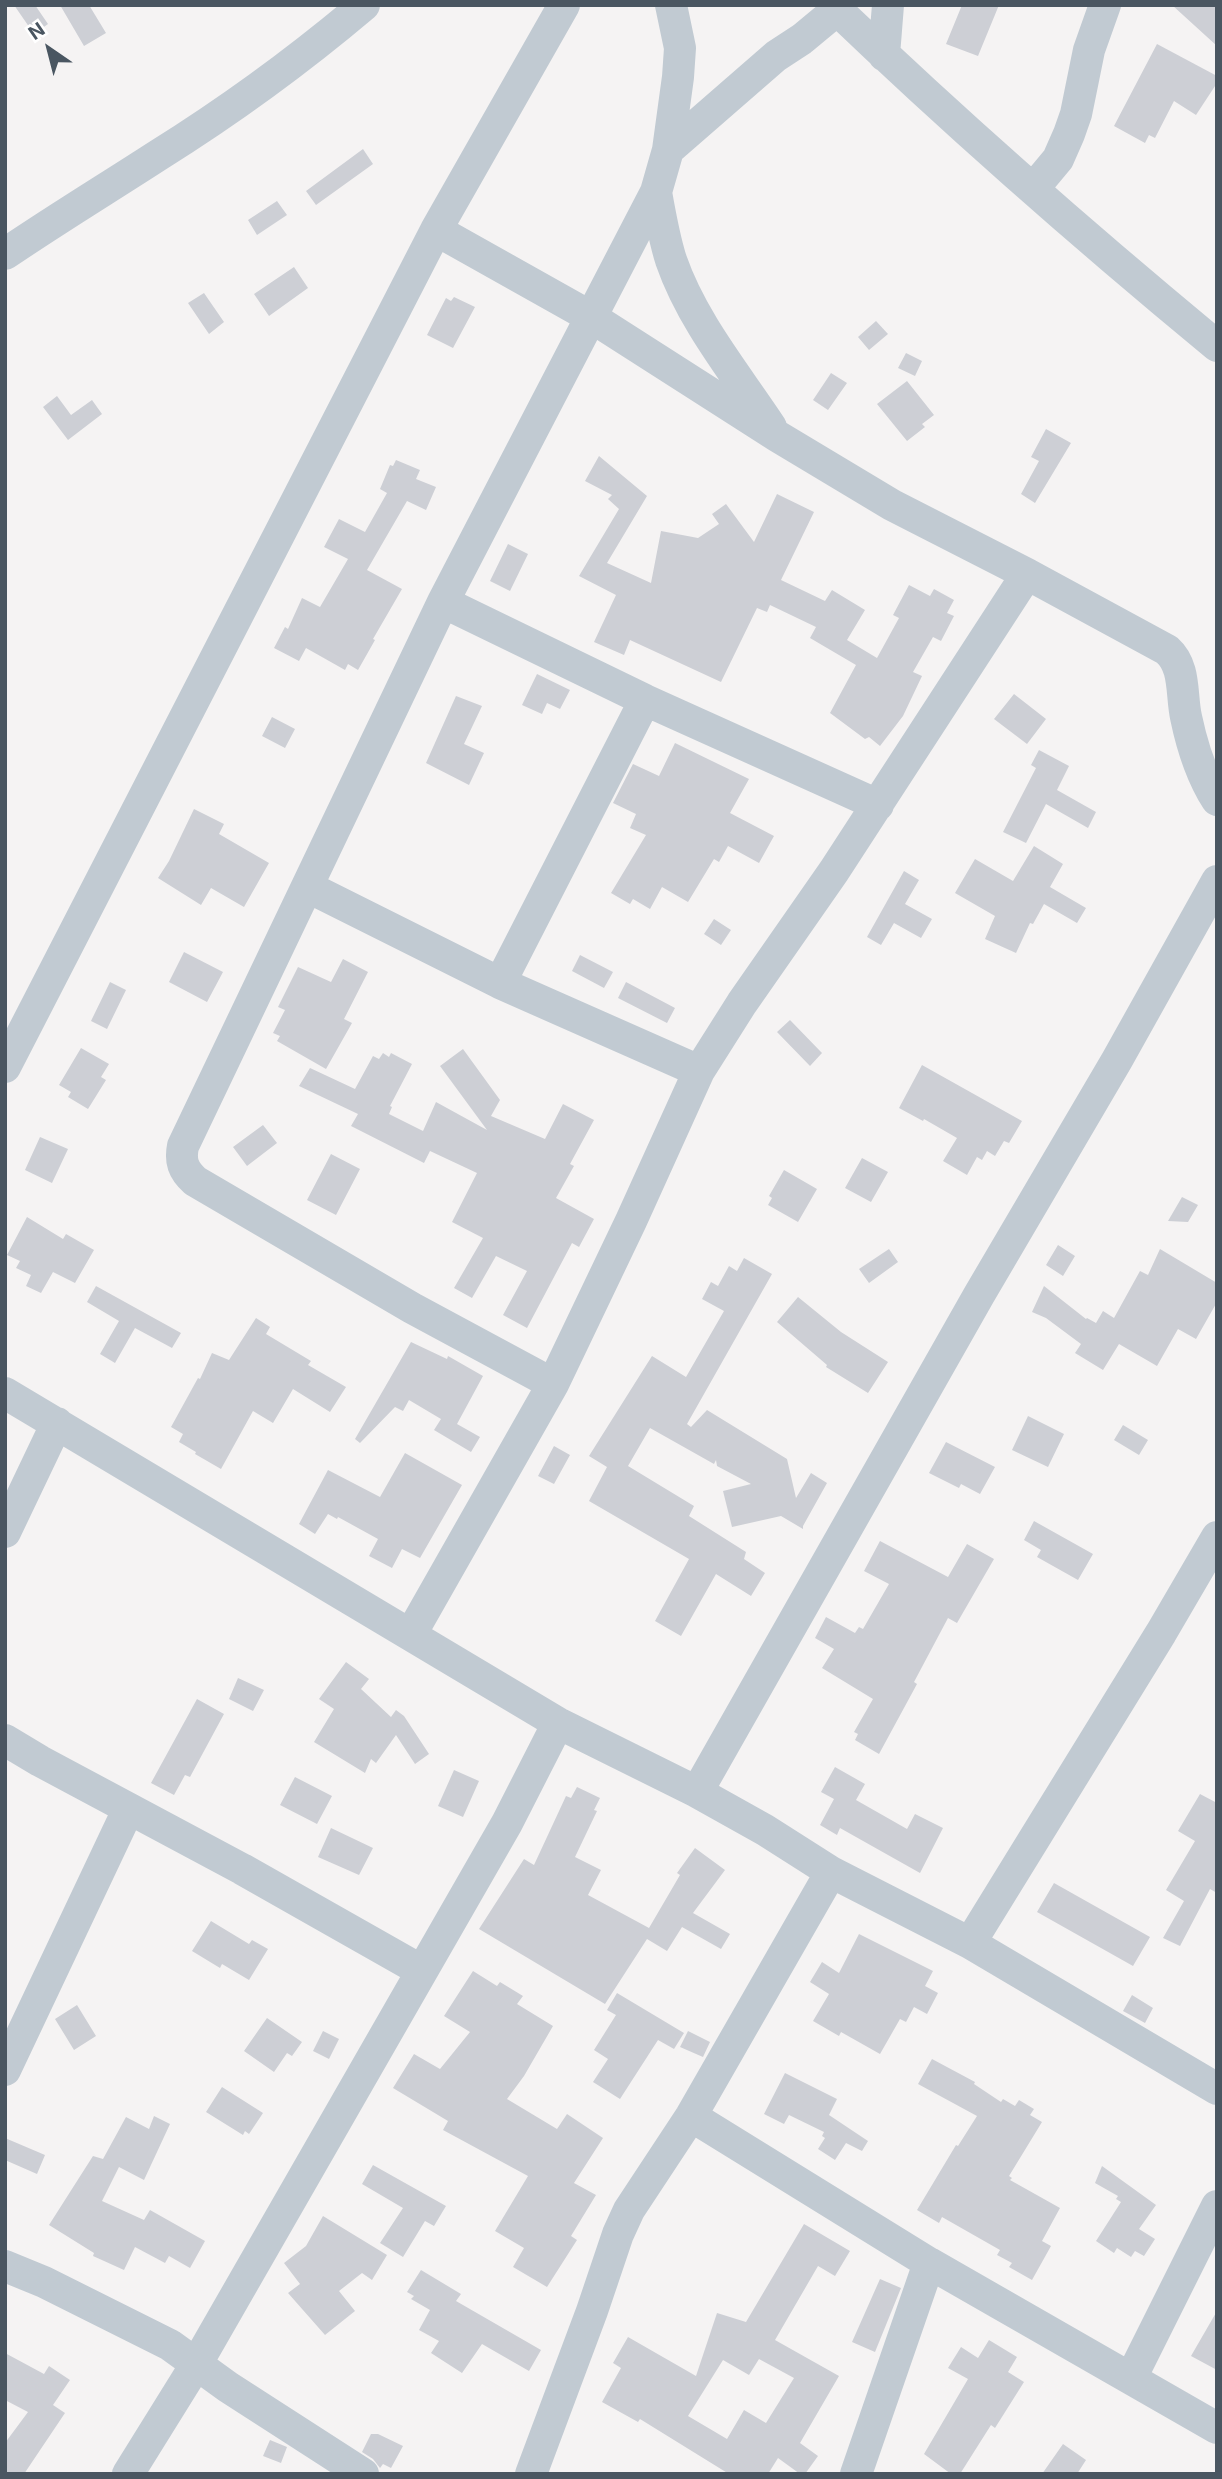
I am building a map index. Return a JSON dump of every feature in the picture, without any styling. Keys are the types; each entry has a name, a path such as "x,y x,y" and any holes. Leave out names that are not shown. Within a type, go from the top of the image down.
{"street":[{"path":"5,254 230,108 364,5"},
{"path":"5,1067 436,230 564,5"},
{"path":"553,1384 412,1308 195,1181 183,1167 183,1146 443,602 656,192 668,150 680,48 671,5"},
{"path":"884,55 888,5"},
{"path":"1033,188 1058,159 1069,134 1076,114 1089,50 1105,5"},
{"path":"668,150 776,56 802,39 835,8 1033,188 1217,346"},
{"path":"656,192 672,264 689,299 777,436"},
{"path":"436,230 591,317 777,436 892,505 1167,650 1176,659 1181,671 1186,719 1200,770 1217,800"},
{"path":"411,1634 553,1384 699,1071 742,1003 878,805 1027,574"},
{"path":"443,602 645,700 878,805"},
{"path":"500,983 645,700"},
{"path":"697,1792 1217,881"},
{"path":"308,887 500,983 699,1071"},
{"path":"5,1393 558,1723 697,1792 765,1830 831,1872 970,1943 1217,2089"},
{"path":"5,1532 57,1423"},
{"path":"970,1943 1217,1537"},
{"path":"128,2474 197,2363 507,1823 558,1723"},
{"path":"5,1740 422,1970"},
{"path":"5,2070 128,1810"},
{"path":"530,2474 629,2210 691,2116 831,1872"},
{"path":"691,2116 929,2263 1217,2428"},
{"path":"1131,2378 1217,2206"},
{"path":"856,2474 929,2263"},
{"path":"5,2266 170,2345 228,2387 363,2474"}],"building":[{"path":"14,5 35,5 48,24 34,34"},
{"path":"60,5 89,5 106,33 84,46"},
{"path":"962,5 999,5 978,56 946,44"},
{"path":"1172,5 1217,5 1217,46"},
{"path":"1157,44 1217,76 1217,83 1196,115 1174,101 1155,138 1149,135 1145,143 1114,126"},
{"path":"363,149 373,164 316,205 306,191"},
{"path":"277,201 287,215 257,235 248,220"},
{"path":"294,267 308,288 269,316 254,294"},
{"path":"204,293 224,322 209,334 188,303"},
{"path":"454,297 475,307 453,348 427,335 446,298 451,301"},
{"path":"876,321 888,334 869,350 858,337"},
{"path":"906,353 922,361 915,376 898,368"},
{"path":"831,373 847,383 828,410 813,400"},
{"path":"907,381 934,415 922,424 925,427 907,441 877,404"},
{"path":"57,396 71,415 92,400 102,414 68,440 43,407"},
{"path":"1046,429 1071,443 1035,503 1021,494 1039,461 1031,457"},
{"path":"599,456 647,496 607,563 651,583 661,531 698,538 719,524 712,514 726,504 754,542 777,494 814,512 781,580 825,601 832,590 865,610 847,640 877,658 899,618 893,615 909,585 930,596 934,589 954,600 947,613 954,616 941,641 933,637 913,672 922,676 903,716 880,746 869,737 865,739 830,713 856,665 810,638 816,627 770,605 767,612 757,608 721,682 630,640 624,655 594,642 616,595 579,576 619,509 608,499 612,495 585,481"},
{"path":"396,460 420,470 416,479 436,487 426,510 407,501 367,570 402,589 358,670 348,664 345,670 306,648 299,661 274,648 285,627 288,629 302,598 320,607 348,559 324,547 339,519 365,532 387,493 380,489 390,465 393,466"},
{"path":"508,544 528,554 510,591 490,581"},
{"path":"537,674 570,690 560,709 547,703 542,714 522,705"},
{"path":"1014,694 1046,719 1027,744 994,719"},
{"path":"456,696 482,706 464,744 484,753 469,785 426,763"},
{"path":"272,717 295,729 285,748 262,736"},
{"path":"675,743 749,779 730,813 774,836 759,863 728,846 719,862 714,859 688,902 662,887 650,909 633,899 630,904 611,893 646,835 630,828 636,814 613,803 633,764 659,776"},
{"path":"1039,750 1069,766 1057,790 1096,812 1088,828 1046,804 1026,843 1003,832 1036,768 1031,765"},
{"path":"194,809 224,824 219,834 269,863 244,907 211,888 201,905 158,878"},
{"path":"1034,846 1063,864 1050,887 1086,908 1077,923 1044,904 1033,924 1030,923 1016,953 985,939 995,916 955,893 975,859 1013,881"},
{"path":"904,871 919,880 905,904 932,919 921,938 894,923 881,945 867,937"},
{"path":"714,919 731,930 721,945 704,934"},
{"path":"184,952 223,972 207,1002 169,982"},
{"path":"580,955 613,972 604,988 572,971"},
{"path":"343,959 368,972 344,1019 352,1023 326,1069 277,1041 280,1036 273,1033 285,1010 278,1007 298,967 331,982"},
{"path":"110,982 126,990 107,1029 91,1021"},
{"path":"626,982 675,1008 667,1023 618,998"},
{"path":"790,1020 822,1053 810,1066 777,1032"},
{"path":"81,1048 109,1064 101,1077 106,1080 88,1109 68,1097 71,1092 59,1085"},
{"path":"463,1049 500,1100 491,1116 545,1139 563,1104 594,1120 570,1164 574,1166 556,1198 594,1219 579,1247 572,1243 527,1328 503,1315 527,1271 496,1256 472,1298 454,1288 483,1238 452,1222 477,1173 430,1151 424,1163 351,1126 358,1114 299,1086 310,1068 355,1089 373,1056 379,1059 383,1053 389,1057 391,1053 412,1064 390,1106 392,1107 389,1114 423,1131 436,1102 487,1130 440,1066"},
{"path":"922,1065 1022,1121 1009,1143 1004,1141 995,1156 987,1151 982,1160 977,1157 967,1175 943,1161 957,1138 899,1108"},
{"path":"263,1125 277,1143 247,1166 233,1147"},
{"path":"40,1137 68,1149 52,1183 25,1170"},
{"path":"331,1154 360,1169 336,1215 307,1200"},
{"path":"862,1158 888,1172 871,1202 845,1188"},
{"path":"784,1170 817,1189 798,1222 768,1205 772,1198 769,1196"},
{"path":"1182,1197 1198,1205 1188,1222 1168,1221"},
{"path":"27,1217 63,1239 66,1234 94,1250 75,1283 53,1272 41,1293 26,1286 31,1275 16,1268 20,1261 7,1255"},
{"path":"1058,1245 1075,1256 1063,1276 1046,1265"},
{"path":"889,1249 898,1262 869,1283 859,1269"},
{"path":"1160,1249 1217,1283 1217,1302 1196,1339 1178,1329 1157,1366 1119,1344 1103,1370 1075,1353 1081,1344 1046,1318 1032,1312 1044,1286 1086,1319 1096,1323 1103,1311 1114,1318 1140,1271 1148,1275"},
{"path":"744,1258 772,1274 687,1424 691,1427 707,1410 787,1459 796,1498 811,1473 827,1483 803,1529 781,1516 732,1527 723,1491 751,1484 717,1466 716,1460 714,1464 650,1428 628,1466 694,1506 689,1516 746,1552 744,1559 765,1573 751,1596 716,1574 681,1636 655,1621 689,1559 589,1501 607,1467 589,1456 652,1356 686,1377 724,1311 702,1299 711,1282 718,1286 729,1266 737,1271"},
{"path":"96,1286 181,1333 172,1348 135,1328 115,1363 100,1354 119,1321 87,1302"},
{"path":"798,1297 841,1332 888,1362 868,1393 826,1367 827,1365 777,1322"},
{"path":"256,1318 270,1327 266,1334 311,1361 308,1365 346,1387 330,1412 293,1389 273,1423 253,1411 221,1469 179,1442 183,1434 171,1427 198,1378 200,1379 212,1353 229,1360"},
{"path":"411,1342 447,1359 448,1356 483,1376 457,1424 480,1437 471,1452 434,1430 441,1419 409,1400 403,1411 395,1407 360,1443 355,1439"},
{"path":"1028,1416 1064,1434 1048,1467 1012,1450"},
{"path":"1123,1425 1148,1440 1139,1455 1114,1440"},
{"path":"946,1442 995,1467 980,1494 961,1484 959,1488 929,1473"},
{"path":"554,1446 570,1455 554,1484 538,1476"},
{"path":"405,1453 462,1485 420,1558 402,1549 392,1568 369,1556 378,1539 328,1514 315,1534 299,1524 328,1470 380,1497"},
{"path":"1034,1521 1093,1554 1078,1580 1037,1557 1041,1550 1024,1540"},
{"path":"880,1541 948,1577 967,1544 994,1559 957,1623 948,1618 914,1682 917,1684 879,1754 855,1740 858,1734 854,1732 873,1699 822,1668 834,1649 815,1638 826,1617 855,1633 859,1627 863,1629 889,1584 864,1571"},
{"path":"346,1662 369,1679 361,1689 391,1717 396,1710 404,1716 429,1754 415,1764 396,1735 376,1763 371,1759 365,1773 314,1742 334,1709 319,1699"},
{"path":"238,1678 264,1690 253,1711 229,1699"},
{"path":"197,1699 224,1714 190,1777 185,1775 174,1795 151,1783"},
{"path":"835,1767 865,1784 856,1800 907,1829 915,1814 943,1828 920,1873 840,1828 837,1835 820,1825 834,1799 821,1792"},
{"path":"454,1770 479,1781 463,1817 438,1806"},
{"path":"295,1777 332,1796 317,1824 280,1805"},
{"path":"577,1787 600,1798 594,1810 597,1811 575,1857 601,1870 588,1895 649,1928 680,1875 677,1873 695,1848 725,1870 693,1913 730,1934 721,1949 682,1927 667,1951 647,1939 605,2004 479,1929 524,1859 534,1865 566,1796 571,1798"},
{"path":"1200,1794 1217,1803 1217,1893 1210,1889 1180,1946 1163,1938 1184,1901 1166,1890 1195,1841 1178,1831"},
{"path":"331,1828 373,1848 359,1875 318,1857"},
{"path":"1054,1883 1150,1937 1133,1966 1037,1912"},
{"path":"211,1921 249,1944 252,1940 268,1949 249,1980 222,1964 220,1968 192,1951"},
{"path":"859,1934 933,1971 925,1986 938,1993 927,2014 914,2007 906,2022 900,2019 880,2054 841,2032 839,2036 813,2021 829,1994 810,1982 822,1962 839,1973"},
{"path":"473,1971 497,1986 500,1982 523,1996 517,2004 553,2026 524,2076 507,2099 557,2129 567,2114 603,2138 574,2183 596,2195 571,2236 577,2240 547,2287 513,2267 524,2248 495,2231 528,2176 443,2130 448,2121 393,2088 414,2054 440,2069 470,2032 444,2016"},
{"path":"617,1993 684,2033 674,2049 658,2040 620,2099 593,2082 608,2059 594,2050 616,2015 607,2010"},
{"path":"1132,1995 1153,2008 1145,2023 1123,2011"},
{"path":"77,2005 96,2036 74,2050 55,2019"},
{"path":"267,2018 302,2042 292,2056 287,2053 274,2072 244,2051"},
{"path":"323,2031 339,2039 329,2059 313,2051"},
{"path":"688,2031 710,2042 703,2057 680,2047"},
{"path":"932,2059 975,2082 974,2084 1001,2102 1003,2099 1015,2106 1019,2100 1034,2109 1030,2115 1042,2122 1009,2176 1012,2178 1010,2180 1060,2208 1042,2241 1051,2246 1032,2280 1009,2267 1012,2263 997,2255 1000,2250 942,2217 939,2223 917,2210 977,2116 918,2084"},
{"path":"785,2073 837,2099 829,2115 868,2141 862,2151 846,2143 835,2160 818,2149 825,2138 822,2136 824,2132 789,2115 784,2124 764,2114"},
{"path":"222,2087 263,2113 249,2134 245,2131 243,2135 206,2112"},
{"path":"154,2116 170,2124 144,2180 119,2167 102,2201 144,2220 150,2210 205,2241 190,2268 169,2256 165,2263 135,2247 124,2270 93,2256 94,2253 49,2225 93,2156 103,2159 126,2117 149,2129"},
{"path":"5,2138 45,2155 37,2174 5,2160"},
{"path":"373,2165 446,2206 434,2226 425,2221 403,2257 380,2243 403,2208 362,2184"},
{"path":"1102,2166 1156,2205 1139,2229 1155,2239 1144,2256 1135,2251 1131,2257 1117,2248 1114,2253 1096,2241 1121,2202 1116,2199 1118,2196 1095,2183"},
{"path":"323,2216 387,2255 372,2280 362,2273 339,2291 355,2311 325,2335 288,2293 300,2284 284,2263 306,2246"},
{"path":"804,2224 850,2251 835,2276 818,2266 775,2340 839,2376 800,2443 818,2456 805,2474 800,2474 778,2458 768,2474 729,2474 640,2419 638,2422 602,2402 621,2368 613,2363 628,2337 696,2376 717,2313 746,2322","holes":["759,2359 794,2378 766,2423 744,2410 727,2439 688,2416 723,2360 749,2375"]},
{"path":"421,2270 461,2294 456,2301 541,2350 529,2371 482,2344 462,2373 431,2353 439,2341 419,2330 430,2310 411,2299 414,2296 407,2292"},
{"path":"880,2279 901,2288 875,2352 852,2342"},
{"path":"1217,2311 1217,2370 1191,2356"},
{"path":"989,2340 1017,2357 1008,2372 1024,2382 995,2428 991,2425 960,2474 951,2474 924,2454 968,2379 948,2368 961,2347 978,2358"},
{"path":"5,2353 44,2374 49,2366 70,2380 53,2405 65,2413 24,2474 5,2474 5,2443 28,2412 5,2400"},
{"path":"371,2434 378,2434 403,2446 391,2468 383,2464 380,2468 362,2452"},
{"path":"270,2440 287,2447 281,2463 263,2456"},
{"path":"1063,2444 1086,2460 1077,2474 1042,2474"}]}
